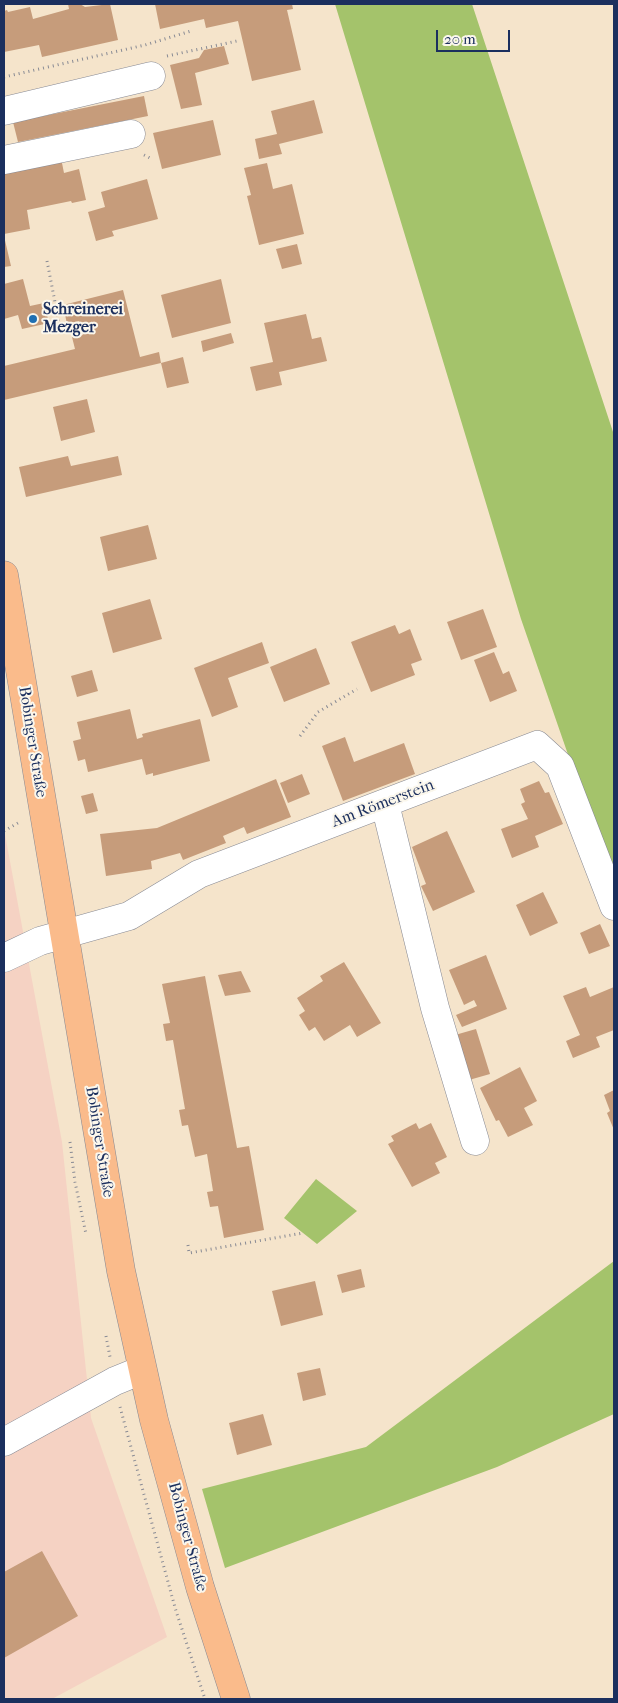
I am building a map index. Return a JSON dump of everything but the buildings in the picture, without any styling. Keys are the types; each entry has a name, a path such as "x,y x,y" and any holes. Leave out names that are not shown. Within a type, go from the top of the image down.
{"main road":[{"name":"Bobinger Straße","path":"4,575 121,1271 142,1370 200,1587 236,1699"}],"street":[{"path":"4,111 158,66"},
{"path":"4,160 131,134"},
{"name":"Am Römerstein","path":"4,958 40,941 129,916 199,874 537,745 560,766 614,906"},
{"path":"385,804 435,1008 475,1141"},
{"path":"4,1442 115,1381 142,1370"}],"path":[{"path":"4,78 145,45 191,31"},
{"path":"158,66 238,41"},
{"path":"47,261 61,333"},
{"path":"300,736 318,712 357,689"},
{"path":"4,831 18,823"},
{"path":"188,1245 189,1253 303,1233"},
{"path":"115,1381 125,1427 176,1611 205,1699"}],"shaded area":[{"path":"4,829 62,1142 91,1418 167,1637 52,1699 4,1699"}],"green space":[{"path":"335,4 472,4 614,435 614,873 581,792 521,619"},
{"path":"316,1179 357,1211 317,1244 284,1218"},
{"path":"614,1261 614,1414 497,1467 225,1568 202,1489 366,1447"}],"place":[{"name":"Schreinerei Mezger","path":"33,319"}]}
